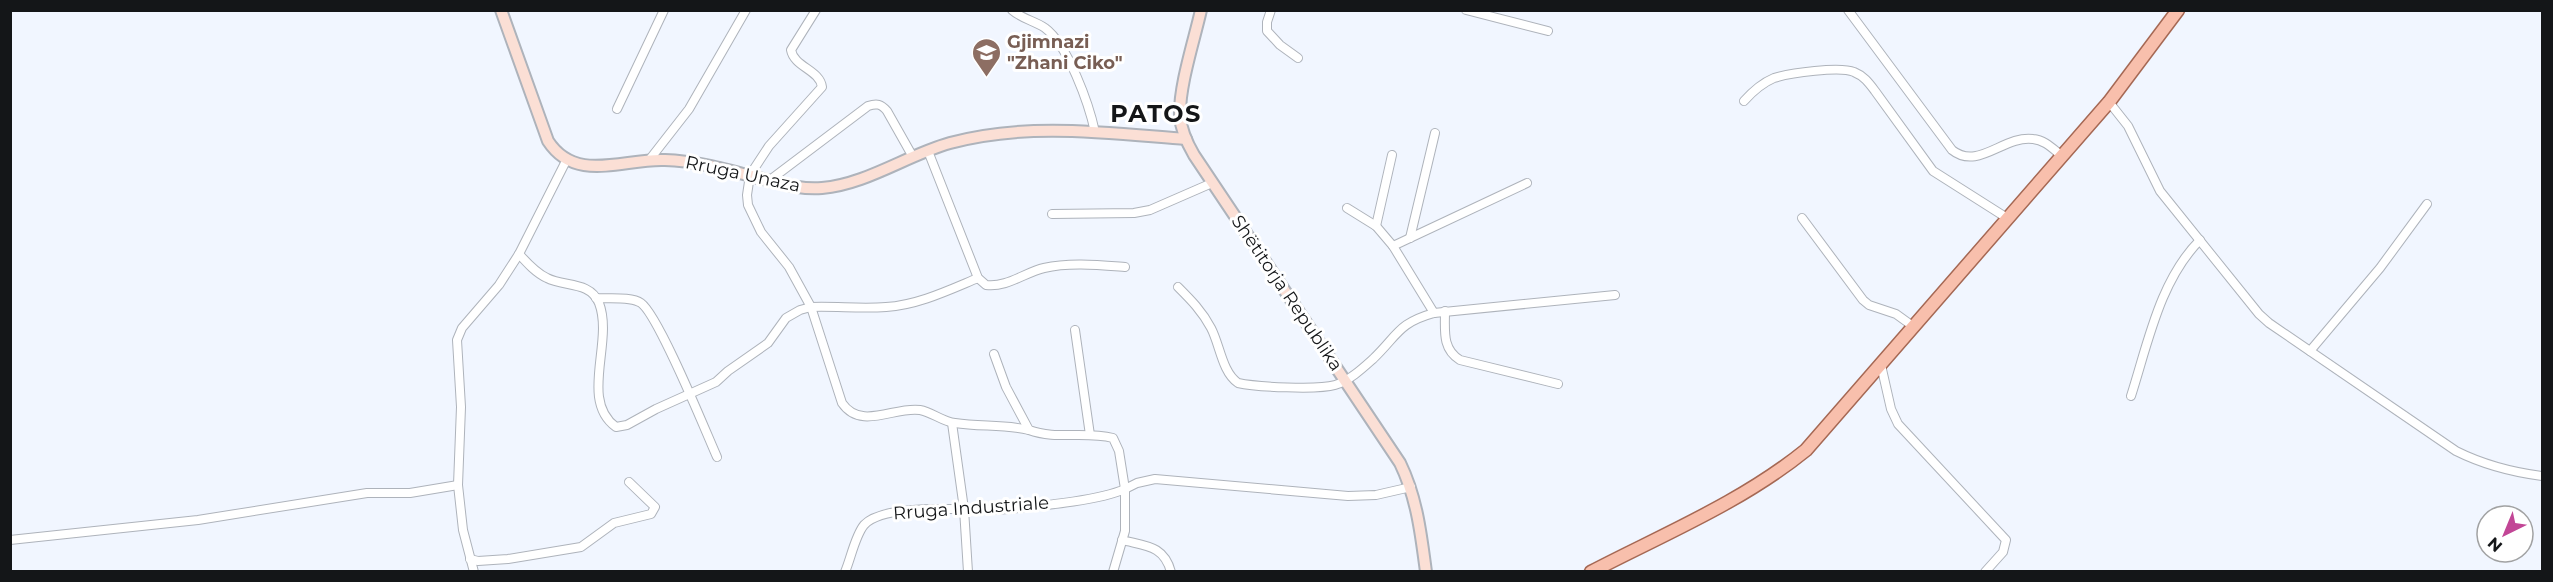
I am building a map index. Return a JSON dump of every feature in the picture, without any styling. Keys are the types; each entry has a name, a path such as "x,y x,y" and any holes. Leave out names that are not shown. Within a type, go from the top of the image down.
{"main road":[{"path":"501,10 543,128 553,149 566,161"},
{"name":"Shëtitorja Republika","path":"1201,10 1181,98 1180,117 1185,139 1212,183 1400,463 1412,487 1426,572"},
{"path":"1591,572 1776,474 1806,450 2109,102 2178,10"},
{"name":"Rruga Unaza","path":"566,161 590,166 650,159 708,165 807,188 822,188 855,181 928,151 966,140 1022,132 1095,132 1185,139"}],"street":[{"path":"617,109 664,10"},
{"path":"650,159 689,109 746,10"},
{"path":"816,10 791,50 795,58 817,77 822,87 776,136 750,176 747,195 753,219 789,267 811,307 839,395 846,410 855,415 869,416 918,410 952,423 1001,424 1049,436 1090,435 1113,438 1125,489 1125,522 1113,572"},
{"path":"1012,10 1046,28 1059,43 1086,96 1095,132"},
{"path":"1271,10 1267,32 1298,58"},
{"path":"1466,10 1548,31"},
{"path":"1848,10 1952,150 1959,156 1967,158 1976,156 2019,140 2032,139 2044,142 2062,156"},
{"path":"1744,101 1763,84 1784,75 1840,69 1853,71 1866,79 1933,171 2007,218"},
{"path":"2109,102 2128,126 2160,191 2259,314 2456,451 2480,463 2542,476"},
{"path":"770,180 868,106 875,104 882,105 887,111 913,157"},
{"path":"1410,238 1435,133"},
{"path":"928,151 978,278 982,282 990,286 1021,278 1047,267 1092,265 1125,267"},
{"path":"1376,226 1392,155"},
{"path":"474,572 463,530 458,485 461,407 457,340 462,328 498,285 519,254 566,161"},
{"path":"1052,214 1134,213 1150,210 1212,183"},
{"path":"1393,246 1527,183"},
{"path":"2310,351 2380,268 2427,204"},
{"path":"1347,208 1376,226 1393,246 1434,313"},
{"path":"1802,218 1863,300 1869,305 1896,314 1914,327"},
{"path":"2131,396 2172,278 2187,253 2200,240"},
{"path":"519,254 540,275 550,280 580,286 596,298 603,332 598,395 609,422 616,427 622,427 716,382 768,343 780,325 793,313 811,307 886,307 905,304 929,298 978,278"},
{"path":"1178,287 1199,308 1212,330 1229,374 1238,383 1324,386 1346,380 1373,359 1401,327 1413,318 1434,313 1615,295"},
{"path":"596,298 637,301 643,304 666,345 717,457"},
{"path":"1445,312 1448,349 1452,355 1460,360 1558,384"},
{"path":"1075,330 1090,435"},
{"path":"994,354 1006,387 1029,430"},
{"path":"1881,365 1891,409 1898,424 2003,534 2006,546 1985,572"},
{"path":"952,423 964,509 968,572"},
{"name":"Rruga Industriale","path":"845,572 864,525 877,516 907,510 1008,509 1088,498 1155,479 1348,496 1376,495 1412,487"},
{"path":"470,559 478,561 508,559 581,547 614,523 651,514 655,507 629,482"},
{"path":"10,540 198,520 368,494 410,493 458,485"},
{"path":"1122,540 1155,549 1164,554 1171,572"}],"place":[{"name":"Gjimnazi \"Zhani Ciko\"","path":"986,78"}],"district":[{"name":"PATOS","path":"1156,113"}]}
